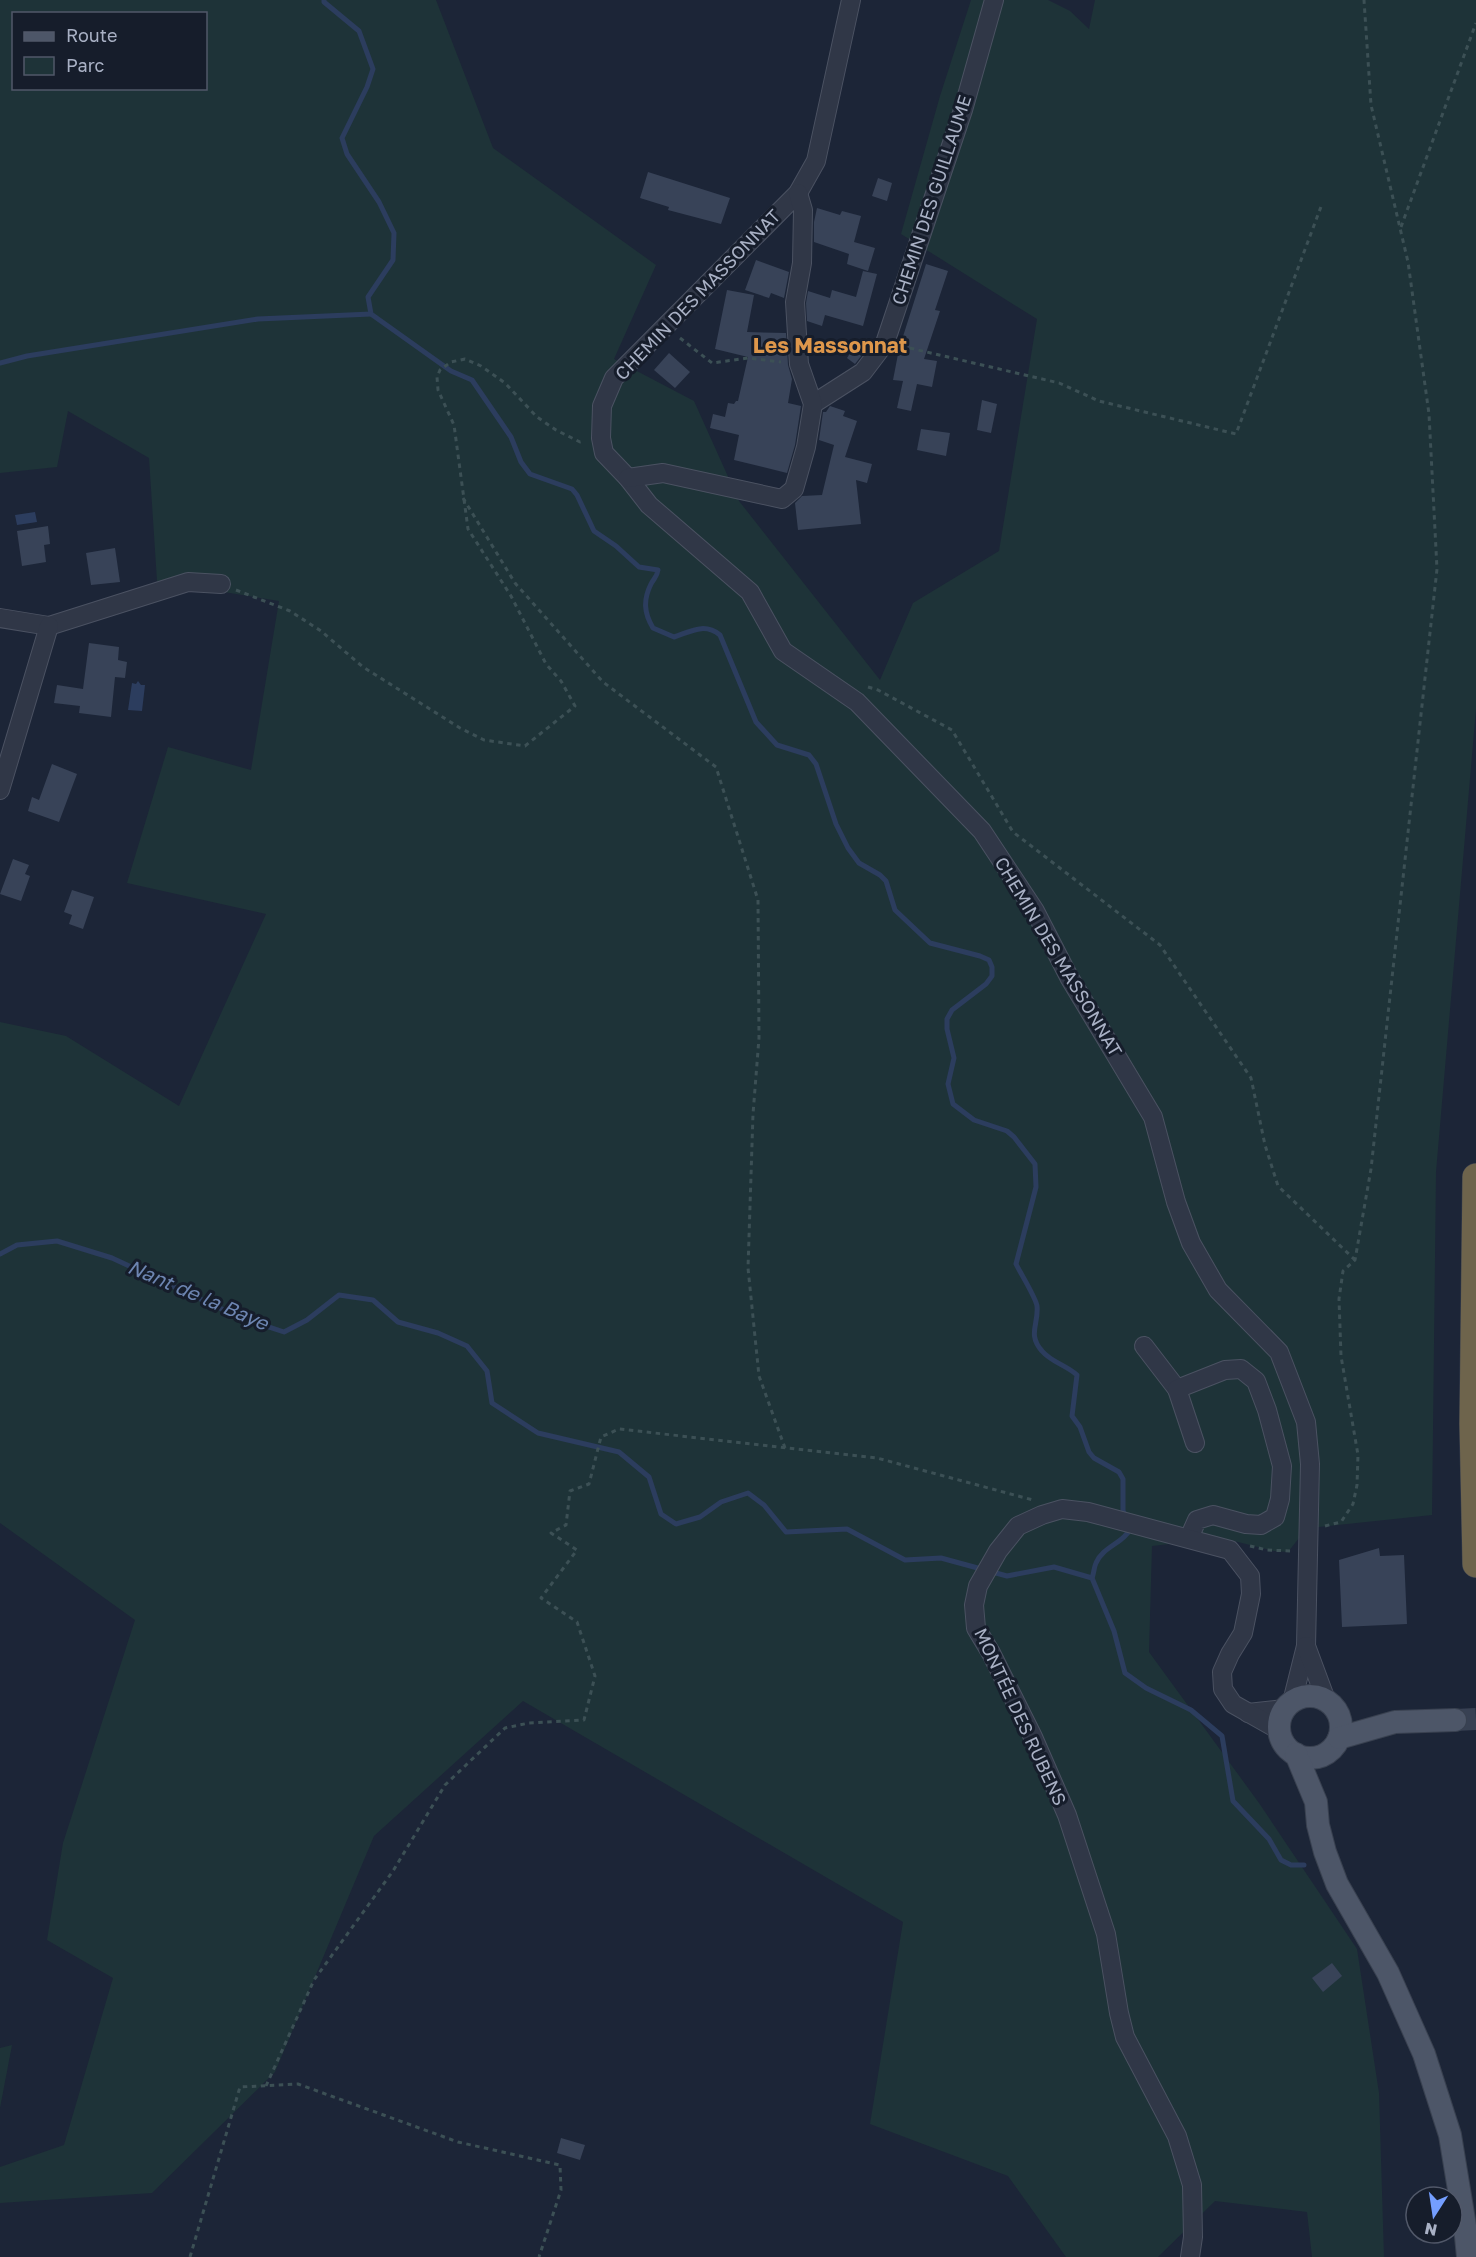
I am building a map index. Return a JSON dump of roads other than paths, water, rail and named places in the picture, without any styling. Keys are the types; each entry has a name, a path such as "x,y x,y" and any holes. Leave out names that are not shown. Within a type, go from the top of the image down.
{"highway":[{"path":"1476,1177 1473,1366 1476,1564"}],"main road":[{"path":"1395,1722 1335,1744 1311,1758 1296,1754 1286,1747 1285,1714 1308,1696 1332,1706 1395,1722 1455,1720"},
{"path":"1316,1802 1341,1725 1332,1706"},
{"path":"1296,1754 1316,1802 1318,1826 1337,1884 1388,1973 1424,2054 1450,2135 1468,2257"}],"street":[{"name":"CHEMIN DES MASSONNAT","path":"851,0 816,161 798,193 614,378 602,406 601,438 604,453 649,505 750,592 783,651 857,702 982,831 1035,911 1069,978 1153,1117 1176,1202 1191,1243 1218,1290 1279,1352 1306,1422 1310,1464 1306,1646 1285,1714"},
{"name":"CHEMIN DES GUILLAUME","path":"813,404 862,372 885,343 963,110 993,0"},
{"path":"628,478 663,473 782,499 794,489 806,447 813,404 799,364 795,302 802,263 803,210 798,193"},
{"path":"0,618 49,626 188,582 221,584"},
{"path":"0,790 49,626"},
{"path":"1144,1346 1178,1389 1195,1443"},
{"path":"1178,1389 1225,1370 1241,1369 1256,1381 1267,1410 1282,1466 1280,1499 1275,1516 1261,1525 1246,1524 1213,1515 1197,1520 1189,1538 1230,1550 1250,1576 1251,1594 1243,1633 1222,1672 1223,1689 1233,1704 1248,1713 1285,1714"},
{"name":"MONTÉE DES RUBENS","path":"1189,1538 1088,1512 1062,1509 1042,1515 1018,1526 998,1551 978,1586 974,1605 976,1628 1033,1737 1067,1815 1106,1934 1125,2037 1177,2136 1192,2185 1193,2237 1190,2257"},
{"name":"CHEMIN DES MASSONNAT","path":"1306,1646 1332,1706"}],"water":[{"path":"35,512 37,522 17,525 15,515"},
{"path":"138,681 141,685 145,685 142,711 128,710 132,683 136,684"}],"waterway":[{"path":"324,0 359,31 373,69 367,87 342,138 347,154 379,202 394,233 393,260 368,297 371,314 451,371 472,380 511,437 521,462 530,474 572,489 594,531 616,546 639,567 658,570 648,590 646,601 646,612 653,628 674,637 703,629 720,635 756,722 777,745 809,755 816,764 836,824 848,848 859,863 886,881 895,910 930,943 989,960 992,976 986,984 952,1010 947,1019 954,1058 948,1084 953,1104 974,1120 1007,1131 1035,1164 1036,1187 1016,1264 1036,1302 1035,1339 1046,1355 1077,1375 1072,1416 1080,1427 1089,1452 1094,1458 1119,1472 1123,1479 1123,1511 1127,1518"},
{"path":"0,363 27,356 258,319 371,314"},
{"name":"Nant de la Baye","path":"0,1254 17,1245 57,1241 112,1258 239,1317 284,1332 307,1320 339,1295 373,1300 398,1322 438,1333 467,1346 487,1371 492,1403 538,1433 619,1452 649,1477 661,1514 676,1524 700,1517 721,1502 748,1493 764,1505 786,1532 847,1529 905,1560 941,1558 1007,1576 1054,1567 1092,1578 1114,1631 1125,1673 1146,1688 1191,1710 1222,1736 1233,1801 1269,1839 1281,1860 1291,1865 1304,1865"},
{"path":"1092,1578 1099,1557 1124,1537 1131,1527"}],"tunnel":[{"path":"1455,1720 1476,1719"}],"district":[{"name":"Les Massonnat","path":"830,346"}]}
